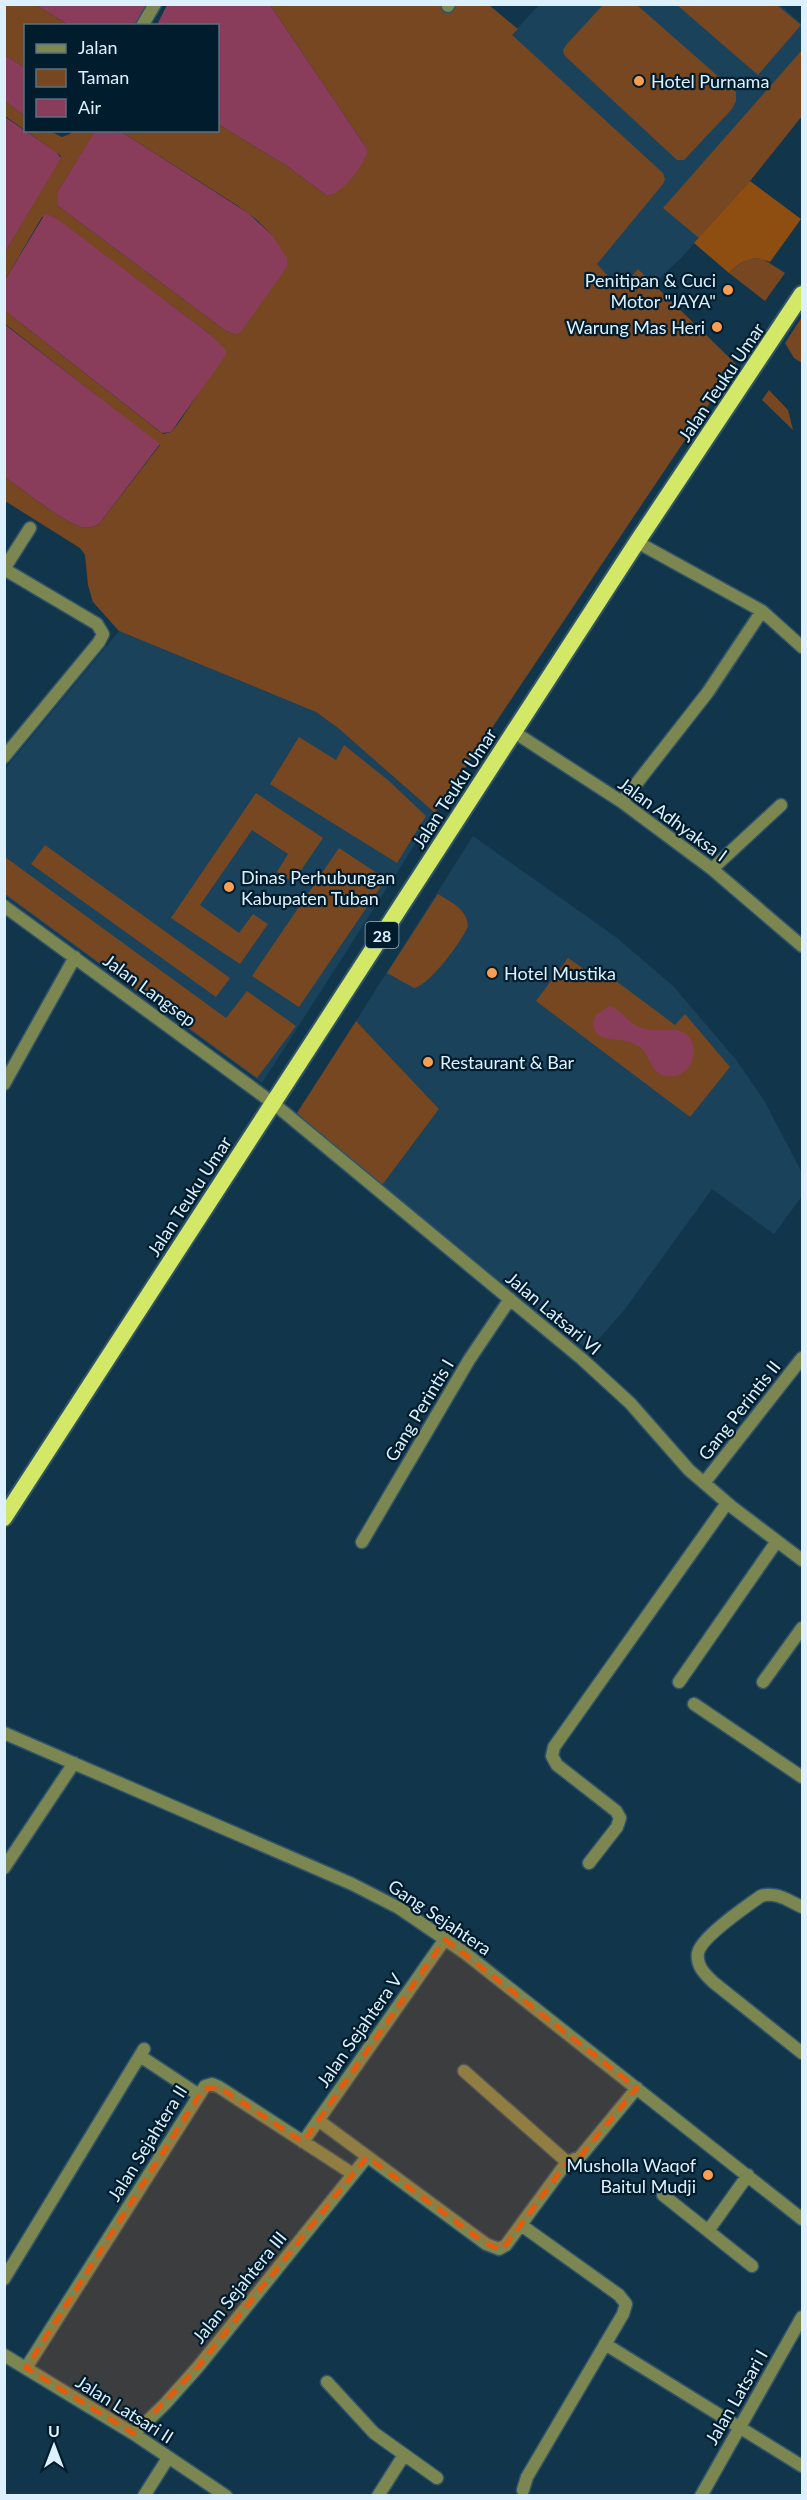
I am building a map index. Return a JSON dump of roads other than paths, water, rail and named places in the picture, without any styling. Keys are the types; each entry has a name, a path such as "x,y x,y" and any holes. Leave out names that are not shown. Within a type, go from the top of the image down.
{"highway":[{"name":"Jalan Teuku Umar","path":"4,1518 514,732 802,294"}],"street":[{"path":"143,24 155,4"},
{"path":"4,757 99,642 103,634 97,624 4,569 30,528"},
{"path":"638,542 762,611 802,647"},
{"path":"622,802 708,692 762,611"},
{"name":"Jalan Adhyaksa I","path":"514,732 622,802 712,869 802,946"},
{"path":"712,869 781,805"},
{"name":"Jalan Langsep","path":"4,906 273,1103"},
{"path":"4,1084 75,957"},
{"name":"Jalan Latsari VI","path":"273,1103 617,1389 676,1457 704,1483 802,1560"},
{"name":"Gang Perintis I","path":"362,1542 464,1369 510,1299"},
{"name":"Gang Perintis II","path":"704,1483 802,1358"},
{"path":"589,1863 617,1827 620,1818 616,1811 557,1765 552,1756 554,1747 727,1503"},
{"path":"679,1682 777,1541"},
{"path":"763,1682 802,1628"},
{"path":"694,1704 802,1777"},
{"name":"Gang Sejahtera","path":"4,1733 352,1884 399,1908 491,1972 802,2219"},
{"path":"4,1868 74,1763"},
{"path":"802,1907 778,1895 761,1896 706,1940 698,1956 701,1968 713,1982 802,2052"},
{"name":"Jalan Sejahtera V","path":"303,2142 445,1939"},
{"path":"4,2279 142,2053 199,2094"},
{"path":"464,2071 567,2162"},
{"name":"Jalan Sejahtera II","path":"27,2368 199,2094 208,2085 219,2086 353,2174"},
{"path":"318,2120 495,2249 506,2245 567,2162 580,2157 638,2088"},
{"name":"Jalan Sejahtera III","path":"134,2434 198,2367 367,2157"},
{"path":"708,2231 748,2175"},
{"path":"663,2196 752,2266"},
{"path":"521,2226 625,2301 623,2314 527,2477 524,2490"},
{"name":"Jalan Latsari I","path":"701,2496 802,2317"},
{"path":"605,2344 802,2466"},
{"name":"Jalan Latsari II","path":"4,2355 134,2434 226,2496"},
{"path":"327,2382 368,2427 437,2478"},
{"path":"378,2496 404,2455"},
{"path":"144,2496 168,2458"}],"water":[{"path":"36,5 147,5 137,24 67,24"},
{"path":"167,5 270,5 368,150 358,171 345,186 326,195 287,166 219,125 219,24 158,24"},
{"path":"5,55 24,67 24,115 5,101"},
{"path":"5,117 56,152 61,158 5,252"},
{"path":"95,132 122,132 248,213 272,235 287,258 287,267 240,333 234,334 226,331 58,206 58,191"},
{"path":"45,214 60,221 211,335 226,350 226,355 171,432 162,433 5,311 5,280"},
{"path":"4,324 160,444 97,525 86,528 73,524 5,477"},
{"path":"609,1006 639,1027 683,1032 693,1044 694,1052 688,1067 675,1076 661,1075 640,1047 597,1034 593,1026 595,1016"}],"place":[{"name":"Hotel Purnama","path":"639,81"},
{"name":"Penitipan & Cuci Motor \"JAYA\"","path":"728,290"},
{"name":"Warung Mas Heri","path":"717,327"},
{"name":"Dinas Perhubungan Kabupaten Tuban","path":"229,887"},
{"name":"Hotel Mustika","path":"492,973"},
{"name":"Restaurant & Bar","path":"428,1062"},
{"name":"Musholla Waqof Baitul Mudji","path":"708,2175"}]}
